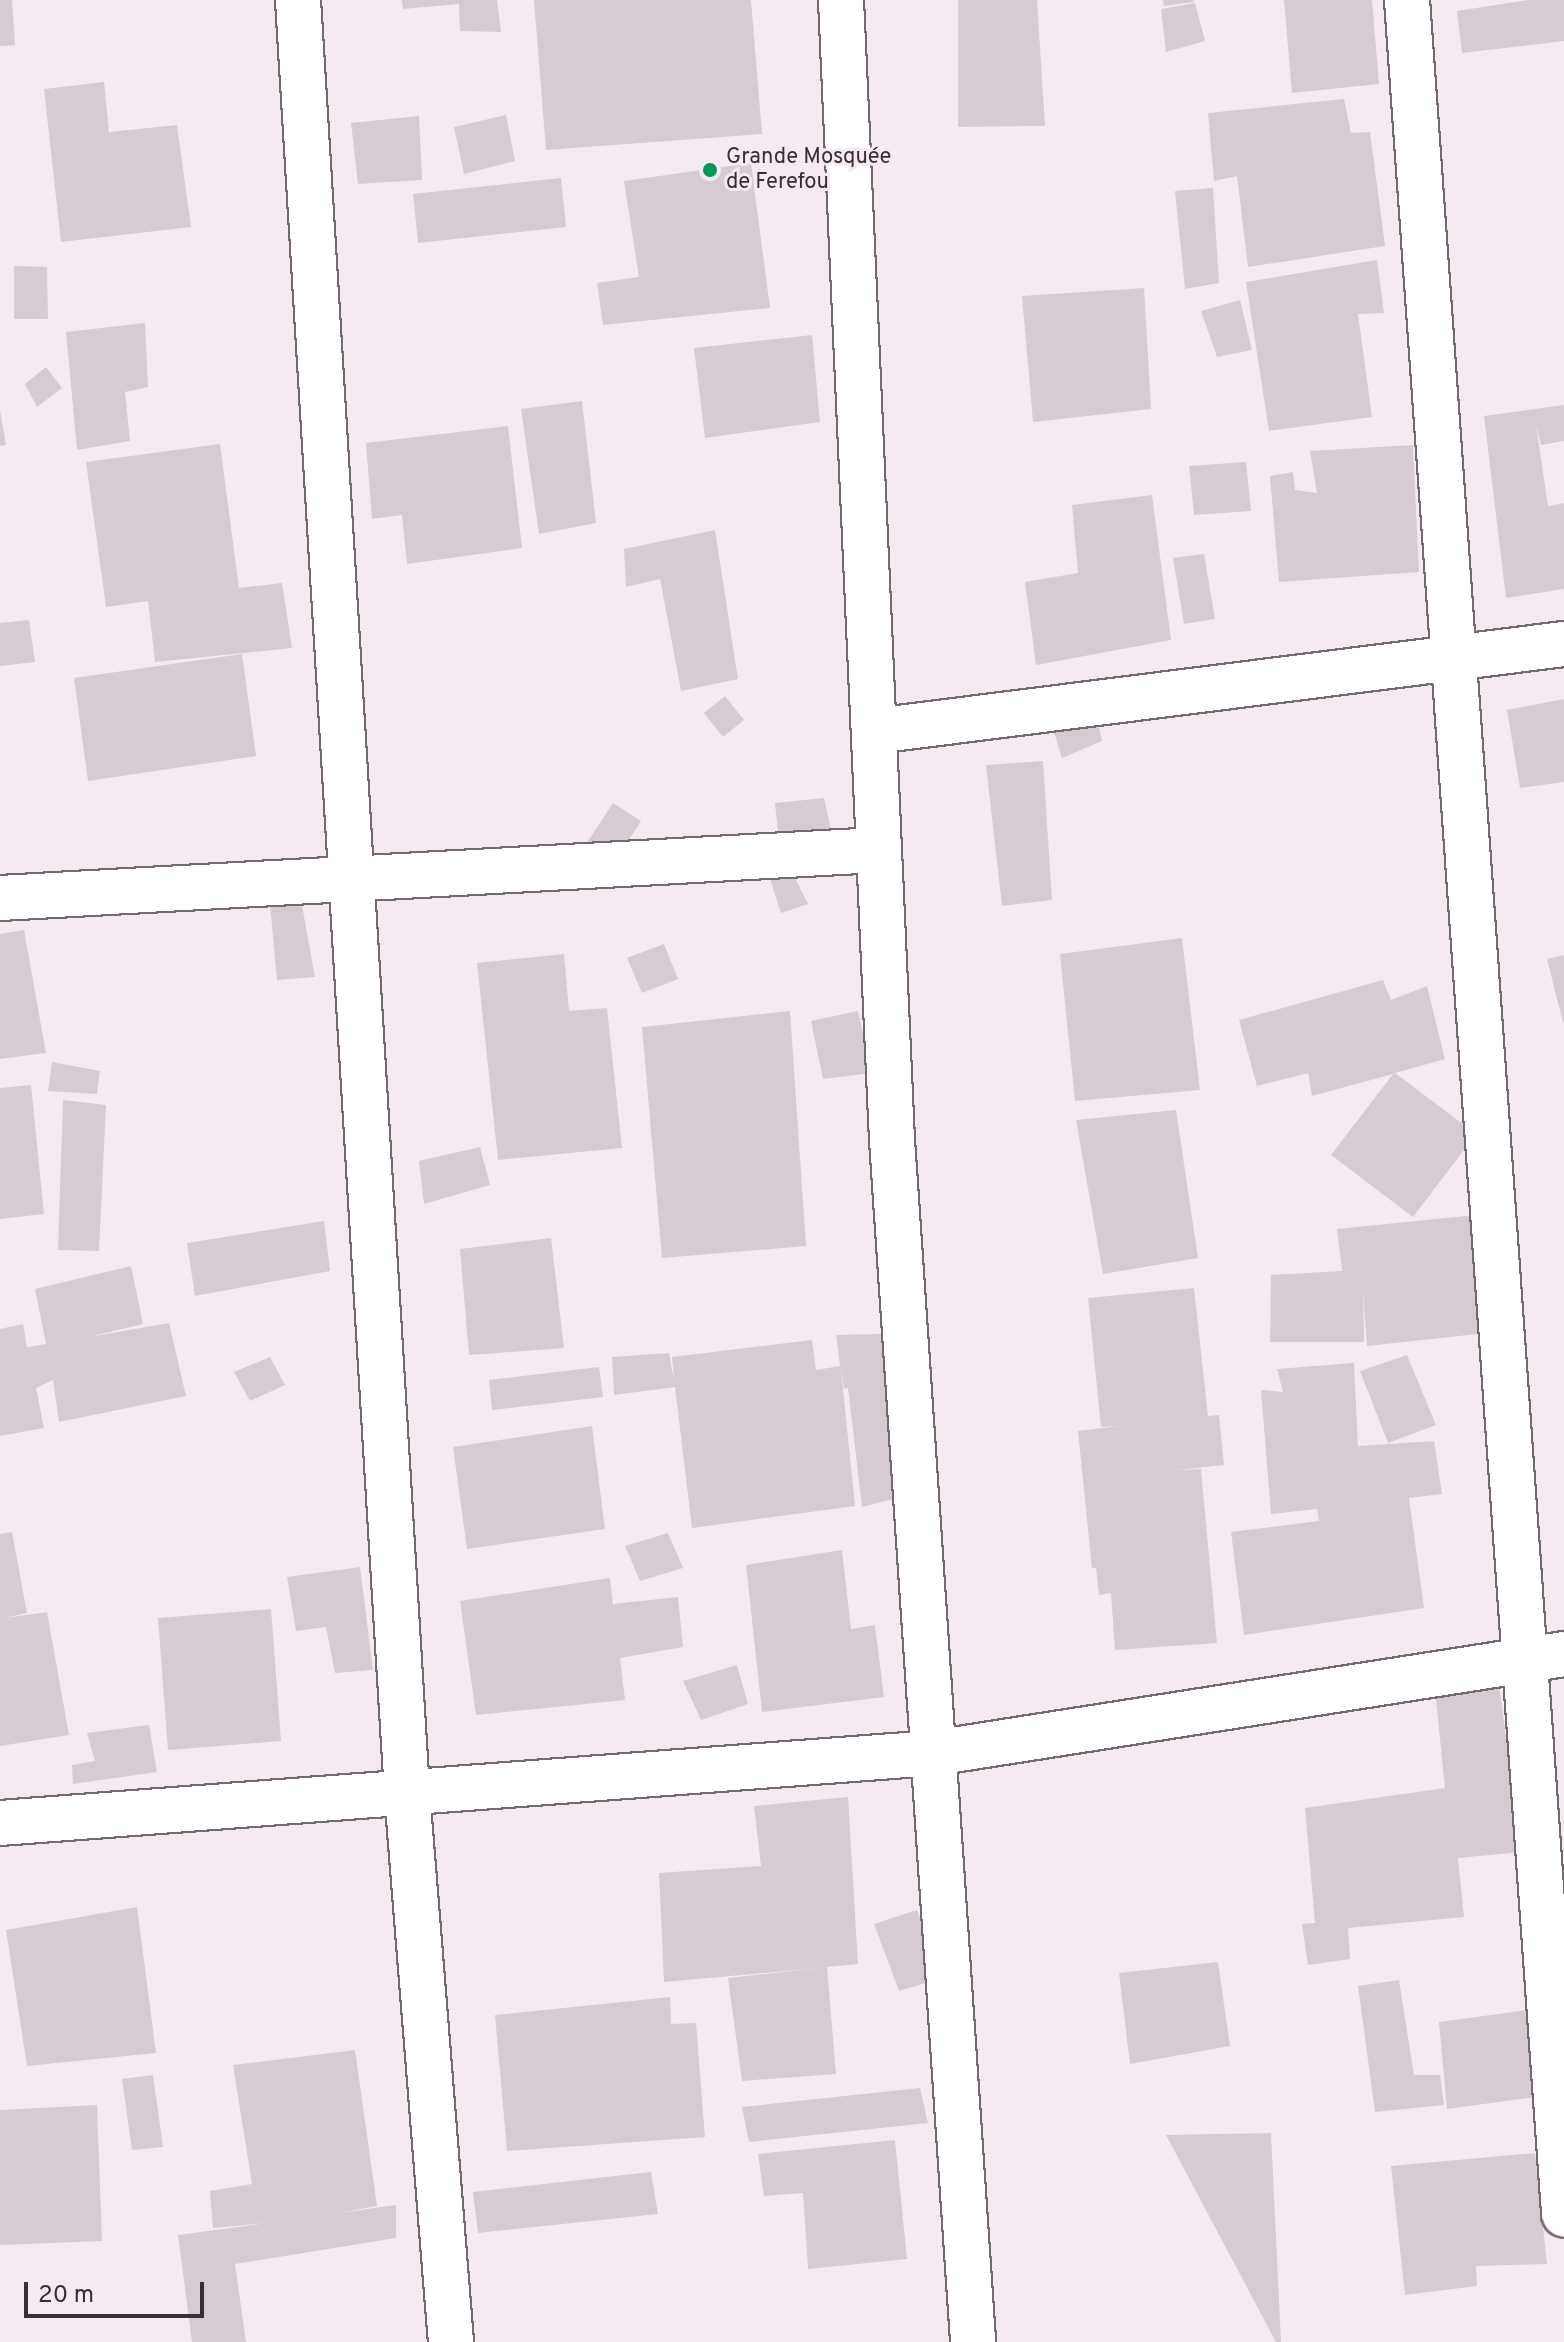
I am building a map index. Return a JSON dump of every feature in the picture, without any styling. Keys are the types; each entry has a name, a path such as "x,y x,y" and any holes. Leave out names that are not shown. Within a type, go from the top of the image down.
{"street":[{"path":"298,0 407,1793 451,2342"},
{"path":"841,0 892,1140 973,2342"},
{"path":"1407,0 1452,658 1544,1658 1564,2214"},
{"path":"875,731 1564,644"},
{"path":"0,898 879,850"},
{"path":"0,1823 934,1753 1544,1658"}],"building":[{"path":"0,0 12,0 15,45 0,46"},
{"path":"402,0 497,0 501,32 460,31 459,4 403,9"},
{"path":"534,0 751,0 762,134 546,150"},
{"path":"958,0 1037,0 1045,126 958,127"},
{"path":"1163,0 1194,0 1194,2 1164,6"},
{"path":"1284,0 1372,0 1379,84 1292,93"},
{"path":"1528,0 1564,0 1564,41 1462,53 1457,11"},
{"path":"1195,3 1205,41 1166,52 1161,9"},
{"path":"104,82 109,132 177,125 191,227 61,242 44,89"},
{"path":"1344,99 1351,133 1370,132 1385,246 1248,267 1237,176 1214,181 1208,113"},
{"path":"506,115 515,161 464,174 454,127"},
{"path":"419,116 422,180 358,184 351,123"},
{"path":"751,163 770,308 603,325 597,283 639,277 624,181"},
{"path":"561,178 566,227 418,243 413,194"},
{"path":"1213,188 1219,283 1185,289 1175,191"},
{"path":"1377,260 1384,313 1358,314 1372,417 1269,431 1246,282"},
{"path":"14,266 47,267 48,319 14,319"},
{"path":"1144,288 1151,409 1033,422 1022,296"},
{"path":"1240,300 1252,350 1217,357 1201,311"},
{"path":"145,323 148,387 125,392 130,441 77,450 66,332"},
{"path":"812,335 820,422 705,438 694,348"},
{"path":"46,367 62,388 37,407 25,384"},
{"path":"582,401 596,523 539,534 521,409"},
{"path":"1564,405 1564,441 1541,445 1536,425 1548,506 1564,503 1564,589 1506,598 1484,416"},
{"path":"0,410 6,445 0,446"},
{"path":"508,426 522,548 407,564 402,515 372,519 366,443"},
{"path":"220,444 239,588 282,583 292,648 155,662 148,601 106,607 86,462"},
{"path":"1413,445 1419,572 1279,582 1270,476 1293,472 1295,490 1317,493 1310,451"},
{"path":"1246,462 1251,511 1194,515 1189,466"},
{"path":"1152,495 1171,640 1036,665 1025,582 1078,573 1072,505"},
{"path":"715,530 738,679 681,691 660,579 626,587 624,549"},
{"path":"1204,554 1215,619 1184,624 1173,558"},
{"path":"29,620 35,662 0,666 0,623"},
{"path":"242,654 256,756 88,781 74,678"},
{"path":"725,696 744,720 723,737 704,713"},
{"path":"1564,699 1564,782 1520,788 1507,710"},
{"path":"1097,718 1102,741 1062,758 1054,732"},
{"path":"1043,761 1052,900 1002,906 986,765"},
{"path":"824,798 834,843 780,853 775,803"},
{"path":"613,803 641,821 614,863 586,844"},
{"path":"786,860 808,904 781,913 767,869"},
{"path":"301,900 315,977 277,980 270,904"},
{"path":"24,930 46,1053 0,1059 0,934"},
{"path":"1182,938 1200,1090 1075,1101 1060,954"},
{"path":"664,944 678,979 642,993 627,958"},
{"path":"564,954 569,1011 607,1008 622,1148 498,1160 477,963"},
{"path":"1564,955 1564,1022 1563,1022 1547,959"},
{"path":"1383,980 1391,1000 1427,986 1445,1059 1395,1073 1476,1134 1413,1217 1331,1155 1393,1074 1312,1096 1308,1073 1257,1086 1239,1020"},
{"path":"790,1011 806,1246 662,1258 642,1027"},
{"path":"858,1011 872,1073 823,1079 811,1021"},
{"path":"52,1062 100,1071 97,1094 48,1091"},
{"path":"31,1085 44,1214 0,1219 0,1088"},
{"path":"63,1100 106,1105 99,1251 58,1250"},
{"path":"1176,1110 1198,1258 1103,1274 1076,1120"},
{"path":"480,1147 490,1185 424,1204 419,1161"},
{"path":"1485,1214 1496,1332 1367,1346 1363,1293 1364,1342 1270,1342 1271,1275 1342,1271 1337,1229"},
{"path":"324,1221 330,1271 195,1296 187,1243"},
{"path":"551,1238 564,1348 469,1355 460,1249"},
{"path":"131,1266 143,1324 89,1337 169,1323 186,1396 59,1422 53,1380 36,1388 44,1428 0,1436 0,1329 23,1324 27,1347 46,1344 35,1289"},
{"path":"1194,1288 1208,1416 1219,1415 1224,1465 1177,1470 1201,1469 1217,1643 1115,1650 1111,1593 1099,1595 1096,1568 1092,1568 1078,1431 1119,1426 1101,1427 1088,1298"},
{"path":"881,1334 901,1497 862,1507 848,1388 844,1389 841,1369 855,1506 692,1528 675,1387 614,1395 612,1357 669,1353 674,1380 672,1357 812,1340 816,1370 840,1366 836,1335"},
{"path":"1407,1355 1436,1425 1388,1443 1360,1371"},
{"path":"270,1357 285,1385 250,1401 234,1372"},
{"path":"1354,1363 1358,1446 1434,1441 1442,1494 1409,1498 1424,1608 1244,1635 1231,1532 1319,1521 1317,1509 1271,1514 1261,1390 1283,1392 1277,1369"},
{"path":"599,1367 603,1397 492,1410 489,1380"},
{"path":"592,1426 605,1529 467,1549 453,1447"},
{"path":"12,1532 27,1613 5,1618 47,1612 69,1735 0,1746 0,1534"},
{"path":"668,1533 683,1568 640,1581 625,1546"},
{"path":"842,1550 851,1629 875,1625 884,1697 762,1712 746,1565"},
{"path":"360,1567 373,1670 335,1673 326,1627 296,1631 287,1577"},
{"path":"610,1578 613,1604 678,1597 683,1647 620,1658 625,1700 476,1715 460,1601"},
{"path":"271,1609 281,1741 168,1750 158,1618"},
{"path":"737,1665 748,1704 701,1720 683,1681"},
{"path":"1498,1677 1521,1852 1458,1858 1464,1917 1348,1928 1350,1959 1308,1965 1302,1924 1315,1923 1305,1808 1445,1788 1434,1680"},
{"path":"149,1725 157,1772 73,1784 72,1765 95,1761 87,1733"},
{"path":"848,1797 858,1964 827,1967 836,2074 742,2081 728,1978 820,1968 664,1982 659,1873 761,1866 754,1806"},
{"path":"137,1907 156,2053 27,2066 6,1930"},
{"path":"917,1910 942,1978 899,1991 874,1924"},
{"path":"1218,1962 1230,2046 1130,2064 1119,1973"},
{"path":"1399,1980 1414,2075 1440,2075 1444,2105 1375,2112 1358,1986"},
{"path":"670,1997 671,2024 696,2023 705,2137 507,2151 495,2015"},
{"path":"1542,2008 1550,2095 1447,2109 1439,2022"},
{"path":"355,2050 377,2206 339,2213 396,2205 396,2238 235,2264 246,2342 192,2342 178,2235 268,2223 213,2228 210,2191 252,2184 233,2065"},
{"path":"153,2075 163,2147 132,2150 122,2079"},
{"path":"920,2088 928,2123 749,2142 742,2107"},
{"path":"97,2105 102,2241 0,2245 0,2110"},
{"path":"1271,2133 1281,2342 1276,2342 1166,2135"},
{"path":"895,2140 907,2259 808,2269 803,2193 764,2196 758,2154"},
{"path":"1535,2153 1547,2264 1476,2266 1477,2286 1405,2295 1391,2166"},
{"path":"651,2172 658,2214 478,2233 473,2192"}],"place":[{"name":"Grande Mosquée de Ferefou","path":"710,170"}]}
